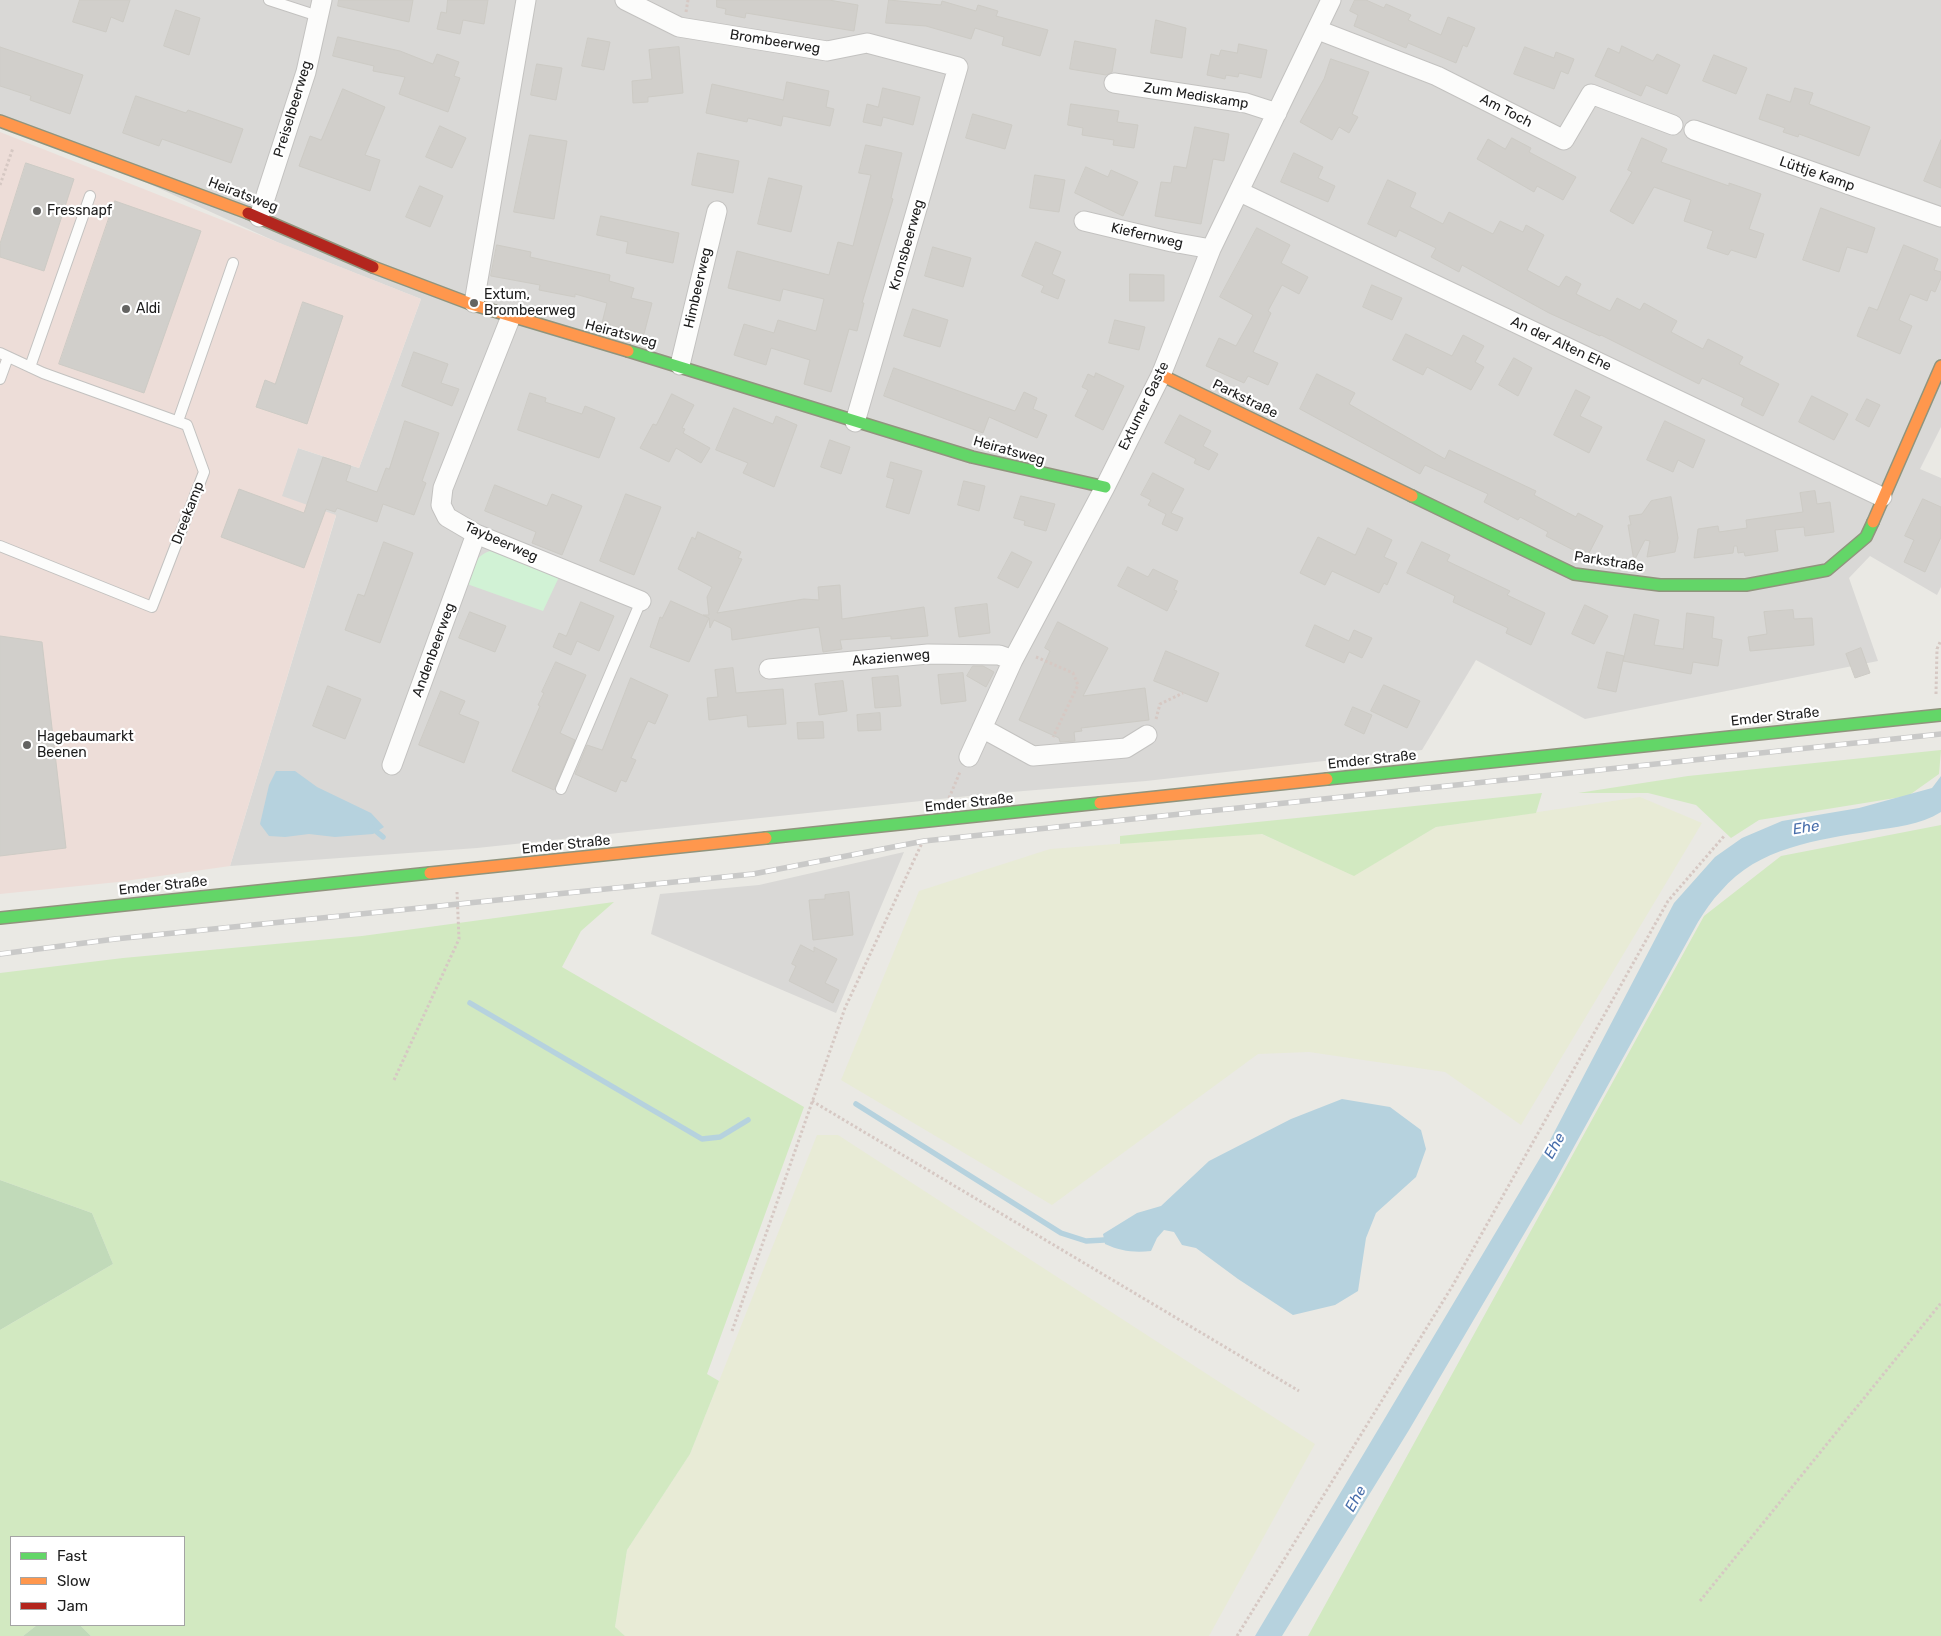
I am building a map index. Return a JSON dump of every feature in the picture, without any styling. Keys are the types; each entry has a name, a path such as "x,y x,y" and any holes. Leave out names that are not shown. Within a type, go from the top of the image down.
{"street":[{"path":"474,304 526,0"},
{"name":"Brombeerweg","path":"625,0 679,27 827,50 867,44 958,67"},
{"name":"Extumer Gaste","path":"969,757 1016,654 1105,487 1160,375 1211,249 1331,0"},
{"name":"Preiselbeerweg","path":"259,217 306,72 320,8"},
{"name":"Am Toch","path":"1318,30 1437,76 1564,140 1591,94 1673,125"},
{"name":"Kronsbeerweg","path":"855,422 958,67"},
{"name":"Zum Mediskamp","path":"1114,83 1246,103 1277,113"},
{"name":"Heiratsweg","path":"0,121 259,217 430,290 474,304 510,319 680,365 855,422 1048,478 1105,487"},
{"name":"Lüttje Kamp","path":"1694,130 1941,217"},
{"name":"An der Alten Ehe","path":"1240,192 1882,497"},
{"name":"Himbeerweg","path":"680,365 716,211"},
{"name":"Kiefernweg","path":"1084,221 1172,242 1211,249"},
{"name":"Taybeerweg","path":"510,319 443,488 441,505 447,517 476,534 641,601"},
{"name":"Parkstraße","path":"1160,375 1574,574 1660,585 1746,585 1827,570 1866,537 1941,366"},
{"name":"Andenbeerweg","path":"392,765 476,534"},
{"name":"Akazienweg","path":"769,669 928,654 1016,654"},
{"name":"Emder Straße","path":"0,918 1941,715"},
{"path":"982,728 1033,756 1126,748 1147,735"}],"lane":[{"path":"269,0 320,8"},
{"path":"30,368 90,196"},
{"path":"0,378 4,355 30,368 178,421 233,263"},
{"name":"Dreekamp","path":"0,546 152,607 204,472 187,424 178,421"},
{"path":"561,789 641,601"}],"path":[{"path":"0,186 20,128"},
{"path":"1936,699 1936,649 1941,640"},
{"path":"1016,654 1073,673 1078,685 1048,747 1049,754"},
{"path":"1147,735 1156,720 1160,704 1183,693"},
{"path":"948,806 949,794 969,757"},
{"path":"732,1331 845,1008 924,841 922,823"},
{"path":"1237,1636 1453,1285 1668,900 1725,835"},
{"path":"394,1080 460,939 456,871"},
{"path":"812,1101 1299,1391"},
{"path":"1700,1601 1941,1303"}],"shaded area":[{"path":"0,0 1941,0 1941,427 1920,469 1941,478 1941,587 1937,595 1870,556 1849,578 1878,661 1585,719 1476,660 1422,750 1146,781 987,794 477,848 230,866 336,516 281,497 298,448 359,468 421,299 279,243 0,116"},
{"path":"0,132 421,299 359,468 298,448 282,496 336,515 230,866 118,882 0,894"},
{"path":"904,852 836,1013 651,934 660,894 759,885"}],"green space":[{"path":"490,551 559,577 543,611 467,584 477,560 480,556"},
{"path":"1941,750 1939,774 1908,796 1759,820 1731,838 1696,805 1648,793 1578,793 1688,776"},
{"path":"1542,793 1536,813 1436,827 1354,876 1262,834 1120,844 1120,836"},
{"path":"1640,797 1702,823 1521,1125 1445,1072 1309,1052 1258,1054 1052,1205 841,1080 919,891 1050,849 1259,833 1354,875 1436,827"},
{"path":"1941,825 1941,1636 1308,1636 1704,916 1781,856"},
{"path":"614,902 581,931 562,967 804,1107 707,1374 719,1381 690,1454 627,1550 615,1627 625,1636 91,1636 81,1626 185,1626 185,1536 10,1536 10,1626 36,1626 23,1636 0,1636 0,1330 113,1264 92,1213 0,1180 0,973 123,958 362,936"},
{"path":"817,1135 838,1135 1315,1444 1209,1636 625,1636 615,1627 627,1550 690,1454"},
{"path":"0,1180 92,1213 113,1264 0,1330"},
{"path":"36,1626 81,1626 91,1636 23,1636"}],"water":[{"path":"276,771 295,771 317,787 371,813 384,827 373,834 335,837 309,834 285,837 269,836 260,824 269,785"},
{"name":"Ehe","path":"1941,776 1941,812 1925,820 1907,825 1810,842 1771,855 1753,864 1736,876 1715,898 1698,922 1554,1183 1409,1430 1282,1636 1255,1636 1546,1148 1674,903 1715,857 1742,838 1782,821 1859,808 1932,788"},
{"path":"1342,1099 1390,1107 1421,1130 1426,1149 1416,1177 1376,1213 1366,1238 1358,1291 1335,1305 1293,1315 1238,1279 1196,1248 1182,1245 1174,1232 1164,1230 1157,1238 1151,1251 1127,1251 1105,1244 1103,1234 1137,1213 1161,1206 1209,1161 1291,1119"}],"building":[{"path":"80,0 130,0 123,22 111,17 106,32 73,22"},
{"path":"339,0 413,0 409,22 338,6"},
{"path":"448,0 488,0 484,24 463,20 460,34 437,29 441,12 446,13"},
{"path":"717,0 829,0 858,5 854,31 746,13 745,18 725,14 726,9 717,7"},
{"path":"889,0 941,5 942,1 976,11 978,5 998,11 996,16 1048,30 1040,56 1002,45 1004,37 975,28 971,39 926,26 886,23"},
{"path":"1355,0 1366,0 1384,8 1386,4 1411,15 1408,20 1441,35 1448,17 1475,28 1467,47 1463,45 1456,63 1408,43 1406,48 1354,26 1358,15 1350,11"},
{"path":"176,10 200,18 189,55 164,46"},
{"path":"1156,20 1186,28 1182,58 1151,53"},
{"path":"338,37 400,51 433,64 437,54 459,62 454,76 460,78 448,112 399,94 405,77 373,71 374,66 333,56"},
{"path":"588,38 610,42 604,70 582,66"},
{"path":"1075,41 1116,49 1112,72 1106,75 1070,69"},
{"path":"1239,44 1267,50 1261,78 1239,73 1238,77 1226,75 1225,79 1207,75 1211,54 1219,56 1221,50 1237,53"},
{"path":"1622,46 1653,61 1657,54 1680,65 1667,94 1646,85 1641,96 1595,76 1608,48 1619,53"},
{"path":"0,47 83,75 70,114 30,100 31,96 0,86"},
{"path":"679,47 683,93 648,97 648,102 633,103 632,81 652,79 649,50"},
{"path":"1525,47 1554,58 1556,52 1574,59 1568,74 1561,71 1554,89 1514,74"},
{"path":"1714,55 1747,68 1736,94 1703,81"},
{"path":"1331,59 1369,72 1352,114 1358,117 1349,133 1339,127 1332,140 1300,122 1324,79"},
{"path":"537,64 562,68 556,100 531,95"},
{"path":"787,82 829,91 826,107 834,109 830,126 783,116 781,126 748,118 747,122 706,113 712,84 783,100"},
{"path":"883,88 920,97 913,125 883,117 881,126 863,122 867,104 878,107"},
{"path":"1795,88 1813,93 1809,104 1870,127 1859,156 1799,134 1798,137 1783,132 1785,128 1759,119 1767,94 1790,102"},
{"path":"343,89 385,107 365,155 380,160 370,191 299,166 310,136 321,140"},
{"path":"136,96 186,113 188,110 243,129 231,163 162,139 159,146 123,133"},
{"path":"1071,104 1119,111 1117,122 1138,125 1134,148 1113,145 1114,140 1082,135 1083,128 1068,125"},
{"path":"973,114 1012,125 1005,149 966,138"},
{"path":"440,126 466,138 452,168 426,157"},
{"path":"1195,127 1229,134 1224,161 1213,159 1201,224 1155,216 1161,182 1171,183 1174,166 1186,168"},
{"path":"530,135 567,141 554,219 514,212"},
{"path":"1512,138 1531,148 1529,152 1576,177 1563,200 1537,186 1534,192 1477,159 1488,139 1505,149"},
{"path":"1642,138 1667,149 1661,162 1729,186 1729,183 1761,194 1749,229 1764,234 1756,258 1731,250 1728,255 1707,248 1713,231 1684,221 1691,200 1654,187 1633,224 1610,211 1632,172 1628,170"},
{"path":"1941,140 1941,188 1924,181"},
{"path":"866,145 902,153 891,198 893,199 862,303 864,303 857,331 849,329 831,392 804,384 810,360 771,348 766,365 734,355 744,324 774,333 778,320 816,331 824,299 783,289 780,301 728,288 737,251 829,275 838,242 853,246 871,175 859,173"},
{"path":"698,153 739,161 733,193 692,185"},
{"path":"1294,153 1323,167 1318,178 1335,186 1328,202 1281,182"},
{"name":"Fressnapf","path":"26,163 74,179 44,271 0,257 0,244"},
{"path":"1086,167 1108,177 1111,170 1138,182 1123,216 1075,193"},
{"path":"1035,175 1065,180 1059,212 1030,208"},
{"path":"769,178 802,186 791,232 758,224"},
{"path":"1388,180 1416,193 1410,207 1443,224 1449,212 1493,234 1500,221 1523,232 1526,225 1544,235 1527,270 1559,287 1566,276 1581,284 1576,294 1610,311 1617,298 1640,310 1644,303 1677,321 1671,332 1703,349 1708,339 1743,357 1739,364 1779,384 1763,416 1741,405 1744,398 1702,378 1699,384 1601,335 1549,313 1462,265 1459,272 1431,257 1436,248 1399,230 1396,237 1368,224"},
{"path":"420,186 443,196 430,227 406,217"},
{"name":"Aldi","path":"115,201 201,231 144,393 59,364"},
{"path":"1821,208 1875,228 1867,253 1847,247 1839,272 1803,260"},
{"path":"601,216 679,233 673,263 626,253 628,242 597,235"},
{"path":"1257,228 1290,245 1281,263 1308,277 1299,294 1282,285 1268,311 1271,313 1253,352 1278,363 1268,385 1248,376 1244,383 1206,366 1219,338 1236,346 1253,315 1220,297"},
{"path":"1036,242 1061,252 1052,274 1065,280 1058,299 1041,292 1044,286 1022,276"},
{"path":"497,245 531,252 530,257 610,275 609,281 634,288 631,298 652,303 644,334 602,323 607,303 575,294 575,297 539,290 540,285 491,276"},
{"path":"1904,245 1938,259 1934,270 1941,272 1941,278 1935,292 1931,290 1927,301 1910,294 1899,320 1912,326 1900,354 1857,336 1869,307 1877,310"},
{"path":"933,247 971,258 963,287 925,276"},
{"path":"1130,274 1164,275 1164,301 1130,301"},
{"path":"1372,285 1402,298 1392,320 1363,307"},
{"path":"303,302 343,316 307,424 256,407 265,380 275,384"},
{"path":"913,309 948,320 940,347 904,336"},
{"path":"1115,320 1145,327 1139,350 1109,343"},
{"path":"1406,334 1452,356 1463,335 1484,346 1475,362 1484,367 1471,390 1427,367 1423,375 1393,360"},
{"path":"414,352 448,364 441,383 459,389 452,406 402,386"},
{"path":"1514,358 1532,368 1518,396 1499,385"},
{"path":"894,368 1015,411 1024,392 1037,398 1033,409 1047,415 1037,438 989,417 983,433 884,396"},
{"path":"1096,373 1124,386 1103,430 1075,416 1088,390 1082,387 1088,374 1094,377"},
{"path":"1317,374 1355,393 1349,404 1445,459 1449,450 1536,491 1534,495 1576,517 1578,513 1603,526 1587,557 1546,536 1548,532 1520,517 1518,520 1484,502 1488,494 1425,465 1420,474 1300,409"},
{"path":"1576,390 1590,397 1580,416 1602,427 1589,453 1554,435"},
{"path":"530,393 546,398 545,402 582,414 585,406 615,418 599,458 518,430"},
{"path":"672,394 694,405 682,428 685,429 683,433 710,448 701,463 676,448 669,462 640,448 653,424 656,425"},
{"path":"1812,396 1848,414 1834,440 1799,422"},
{"path":"1867,399 1880,405 1869,427 1856,420"},
{"path":"734,408 773,424 776,416 797,425 774,487 743,473 748,463 716,450"},
{"path":"1180,415 1211,431 1203,446 1218,454 1209,470 1194,463 1196,459 1165,443"},
{"path":"405,421 439,433 422,481 426,483 414,515 383,504 377,522 337,508 335,512 326,509 304,568 221,537 239,489 304,513 323,457 351,466 346,481 377,492 386,468 389,469"},
{"path":"1665,421 1705,440 1693,468 1678,460 1673,472 1647,460"},
{"path":"830,440 850,447 841,474 821,467"},
{"path":"891,462 922,471 909,514 886,507 894,479 887,477"},
{"path":"1153,473 1184,489 1171,513 1183,518 1177,531 1162,524 1166,514 1148,505 1151,500 1141,495"},
{"path":"964,481 985,486 979,511 958,505"},
{"path":"495,485 547,506 552,494 582,506 562,555 532,543 536,532 485,511"},
{"path":"1815,491 1817,504 1830,502 1834,532 1805,536 1804,527 1775,530 1778,551 1745,556 1744,552 1738,553 1737,546 1734,546 1733,553 1694,558 1698,529 1718,526 1719,532 1747,528 1746,520 1803,512 1800,493"},
{"path":"626,494 661,507 634,575 600,561"},
{"path":"1021,496 1055,504 1046,531 1024,525 1025,521 1014,518"},
{"path":"1671,497 1678,538 1675,552 1647,557 1650,541 1645,540 1634,561 1628,525 1631,525 1629,516 1642,514 1651,501"},
{"path":"1923,499 1941,507 1941,537 1925,572 1904,562 1914,540 1905,536"},
{"path":"1368,528 1392,540 1384,557 1397,563 1387,585 1384,583 1379,593 1332,571 1325,585 1300,573 1318,537 1355,555"},
{"path":"698,532 741,552 738,558 742,559 717,613 804,599 819,600 818,587 840,585 842,619 924,607 928,636 891,639 891,636 840,640 842,649 823,652 819,627 732,640 731,628 714,620 710,628 709,618 703,615 709,615 707,597 712,587 678,569 692,537 695,539"},
{"path":"384,542 413,553 380,643 345,630 358,594 364,596"},
{"path":"1422,542 1450,555 1447,561 1510,591 1507,595 1545,613 1531,645 1506,633 1508,628 1453,602 1455,596 1407,573"},
{"path":"1012,552 1032,562 1018,588 998,578"},
{"path":"1128,567 1148,577 1153,569 1178,581 1174,590 1177,591 1167,611 1118,586"},
{"path":"671,601 709,618 689,662 650,647 660,617 662,618"},
{"path":"581,602 614,616 599,651 577,641 571,655 553,647 559,633 566,636"},
{"path":"987,604 990,633 959,637 955,608"},
{"path":"1585,605 1608,616 1594,644 1572,634"},
{"path":"1793,610 1794,619 1812,618 1814,645 1750,651 1748,637 1767,634 1764,612"},
{"path":"470,612 506,626 495,652 459,638"},
{"path":"1687,613 1714,617 1712,638 1722,640 1718,666 1693,662 1691,674 1623,661 1634,614 1659,620 1654,645 1683,649"},
{"path":"1058,622 1108,648 1083,696 1145,688 1149,720 1081,728 1082,731 1074,732 1075,741 1060,742 1059,738 1019,720 1050,651 1045,648"},
{"path":"1315,625 1349,641 1354,630 1372,638 1362,658 1349,652 1344,663 1306,646"},
{"name":"Hagebaumarkt Beenen","path":"0,636 42,642 66,848 0,856"},
{"path":"1861,648 1870,673 1855,678 1846,654"},
{"path":"1166,651 1219,673 1207,702 1154,681"},
{"path":"1607,652 1624,656 1616,692 1598,688"},
{"path":"556,662 586,675 560,733 575,740 554,790 512,771 540,706 538,705 544,693 542,692"},
{"path":"973,666 983,666 994,672 986,687 967,676"},
{"path":"733,668 736,693 783,689 786,724 748,727 747,715 709,720 707,698 718,697 715,670"},
{"path":"963,673 966,701 941,704 938,675"},
{"path":"898,676 901,706 875,708 872,678"},
{"path":"631,678 668,695 655,724 648,721 631,758 636,760 626,782 621,780 616,792 575,774 587,745 602,750"},
{"path":"843,681 847,711 819,715 815,684"},
{"path":"1384,685 1420,701 1407,728 1371,711"},
{"path":"328,686 361,699 345,739 313,726"},
{"path":"441,691 465,701 459,714 479,722 464,763 419,745"},
{"path":"1353,707 1372,715 1364,734 1345,725"},
{"path":"880,713 881,730 858,731 857,715"},
{"path":"823,722 824,738 798,739 797,723"},
{"path":"849,892 853,935 813,940 809,900 825,899 825,895"},
{"path":"801,945 814,952 814,947 837,959 825,983 839,990 833,1003 789,981 796,966 792,964"}],"waterway":[{"path":"371,827 383,837"},
{"path":"470,1003 702,1139 720,1137 748,1120"},
{"path":"856,1104 1061,1233 1086,1241 1104,1240"}],"railway":[{"path":"0,954 115,939 753,874 924,841 1941,734"}],"traffic: fast":[{"path":"628,351 972,457 1105,487"},
{"path":"1412,496 1574,574 1660,585 1746,585 1827,570 1866,537 1873,522"},
{"path":"1327,779 1941,715"},
{"path":"766,838 1100,803"},
{"path":"0,918 430,873"}],"traffic: slow":[{"path":"0,121 248,213"},
{"path":"373,267 471,304 628,351"},
{"path":"1873,522 1941,366"},
{"path":"1161,375 1412,496"},
{"path":"1100,803 1327,779"},
{"path":"430,873 766,838"}],"traffic: jam":[{"path":"248,213 373,267"}],"place":[{"name":"Fressnapf","path":"37,211"},
{"name":"Extum, Brombeerweg","path":"474,303"},
{"name":"Aldi","path":"126,309"},
{"name":"Hagebaumarkt Beenen","path":"27,745"}]}
